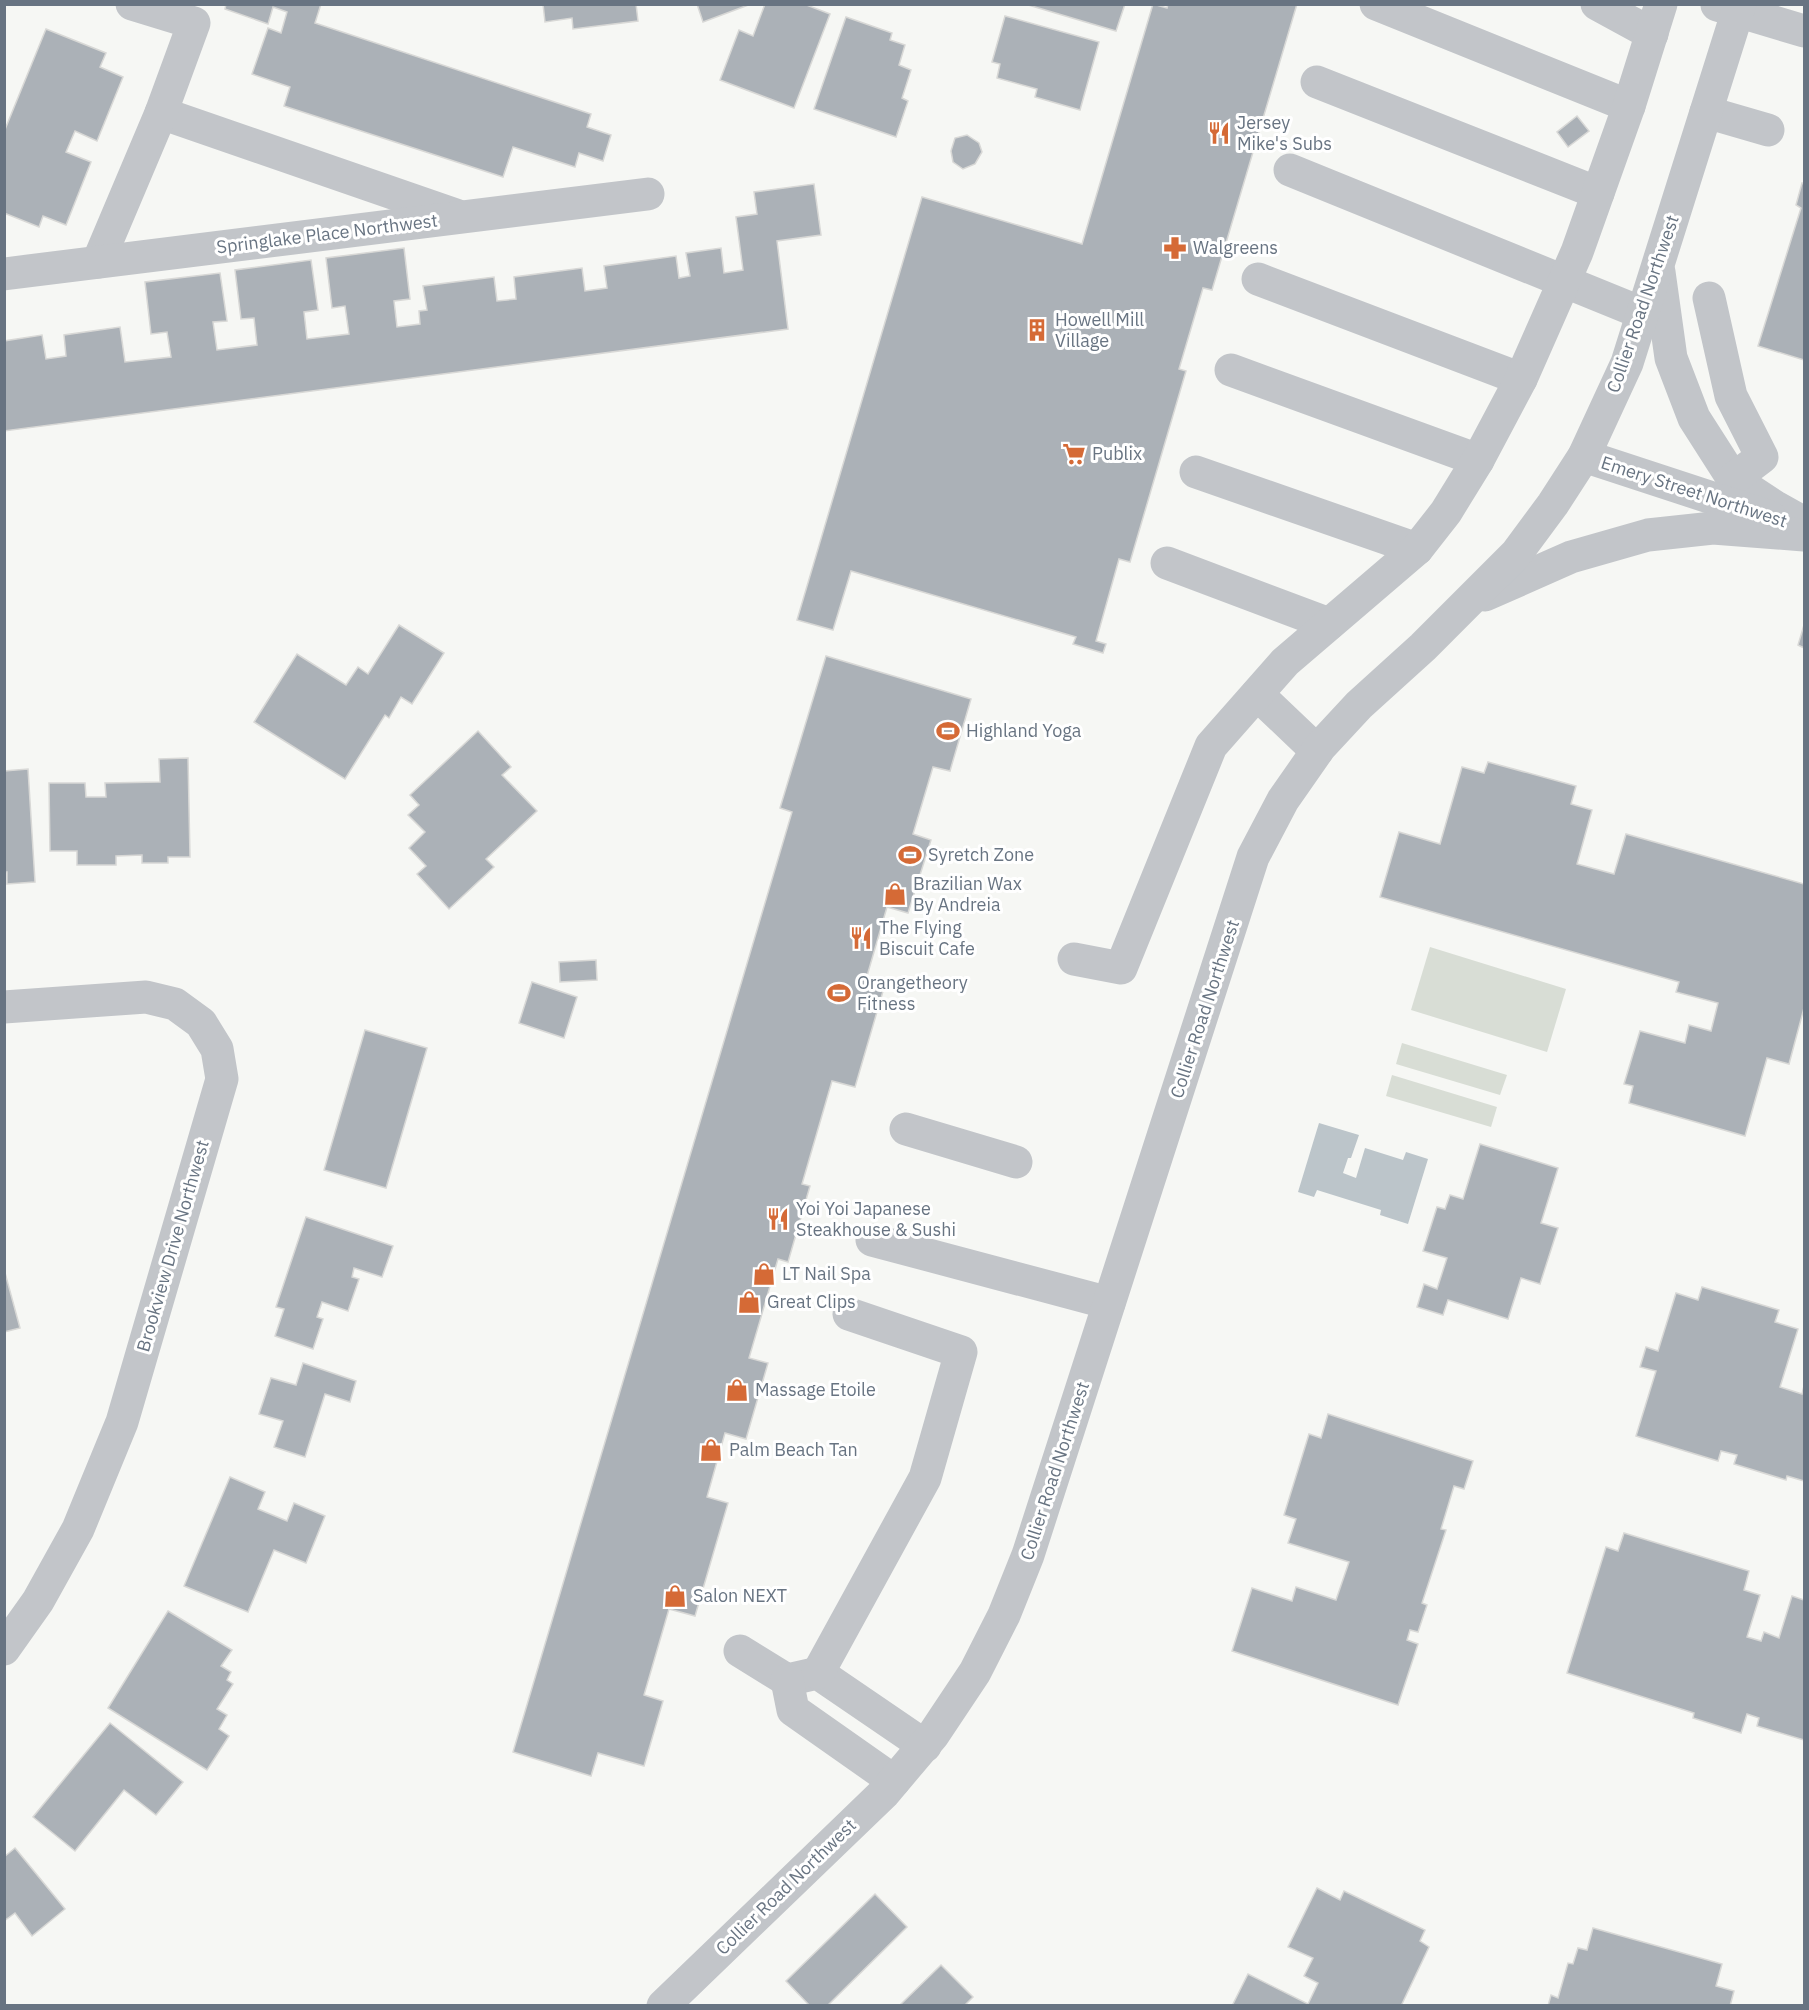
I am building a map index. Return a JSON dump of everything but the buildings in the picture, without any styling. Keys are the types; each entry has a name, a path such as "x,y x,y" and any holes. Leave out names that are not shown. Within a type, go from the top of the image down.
{"street":[{"path":"98,262 161,113 194,24 132,4"},
{"path":"1376,4 1629,106"},
{"path":"1074,959 1120,968 1211,746 1285,662 1417,549 1446,512 1478,460 1521,379 1577,252 1629,106 1656,19 1598,4"},
{"path":"1731,7 1804,29"},
{"name":"Collier Road Northwest","path":"663,2006 894,1781 925,1746 975,1672 1004,1615 1028,1555 1253,857 1284,800 1317,751 1359,705 1516,555 1554,504 1584,456 1627,363 1706,112 1731,7"},
{"path":"1317,82 1598,193"},
{"path":"1706,112 1768,130"},
{"path":"161,113 463,217"},
{"path":"1290,170 1642,314"},
{"name":"Springlake Place Northwest","path":"4,274 648,194"},
{"path":"1658,265 1671,358 1694,418 1733,479 1773,506 1804,523"},
{"path":"1258,279 1521,379"},
{"path":"1709,298 1731,396 1762,457 1733,479"},
{"path":"1231,370 1478,460"},
{"name":"Emery Street Northwest","path":"1584,456 1804,529"},
{"path":"1196,472 1417,549"},
{"path":"1467,603 1571,557 1648,535 1713,528 1804,535"},
{"path":"1167,563 1329,624"},
{"path":"1257,693 1317,751"},
{"name":"Brookview Drive Northwest","path":"4,1007 146,997 175,1004 201,1023 217,1049 222,1079 122,1422 78,1529 38,1601 4,1649"},
{"path":"906,1129 1016,1162"},
{"path":"872,1240 1109,1303"},
{"path":"849,1314 961,1352 925,1478 802,1676 793,1710 894,1781"},
{"path":"740,1652 802,1676 925,1746"}],"shaded area":[{"path":"1430,947 1566,989 1547,1052 1411,1010"},
{"path":"1402,1043 1507,1075 1500,1095 1396,1064"},
{"path":"1392,1075 1497,1107 1491,1127 1386,1096"},
{"path":"1319,1123 1359,1135 1343,1173 1356,1178 1365,1148 1403,1160 1406,1152 1428,1159 1408,1224 1380,1215 1381,1210 1317,1190 1314,1197 1298,1192"}],"place":[{"name":"Jersey Mike's Subs","path":"1219,133"},
{"name":"Walgreens","path":"1175,248"},
{"name":"Howell Mill Village","path":"1037,330"},
{"name":"Publix","path":"1074,454"},
{"name":"Highland Yoga","path":"948,731"},
{"name":"Syretch Zone","path":"910,855"},
{"name":"Brazilian Wax By Andreia","path":"895,894"},
{"name":"The Flying Biscuit Cafe","path":"861,938"},
{"name":"Orangetheory Fitness","path":"839,993"},
{"name":"Yoi Yoi Japanese Steakhouse & Sushi","path":"778,1219"},
{"name":"LT Nail Spa","path":"764,1274"},
{"name":"Great Clips","path":"749,1302"},
{"name":"Massage Etoile","path":"737,1390"},
{"name":"Palm Beach Tan","path":"711,1450"},
{"name":"Salon NEXT","path":"675,1596"}]}
